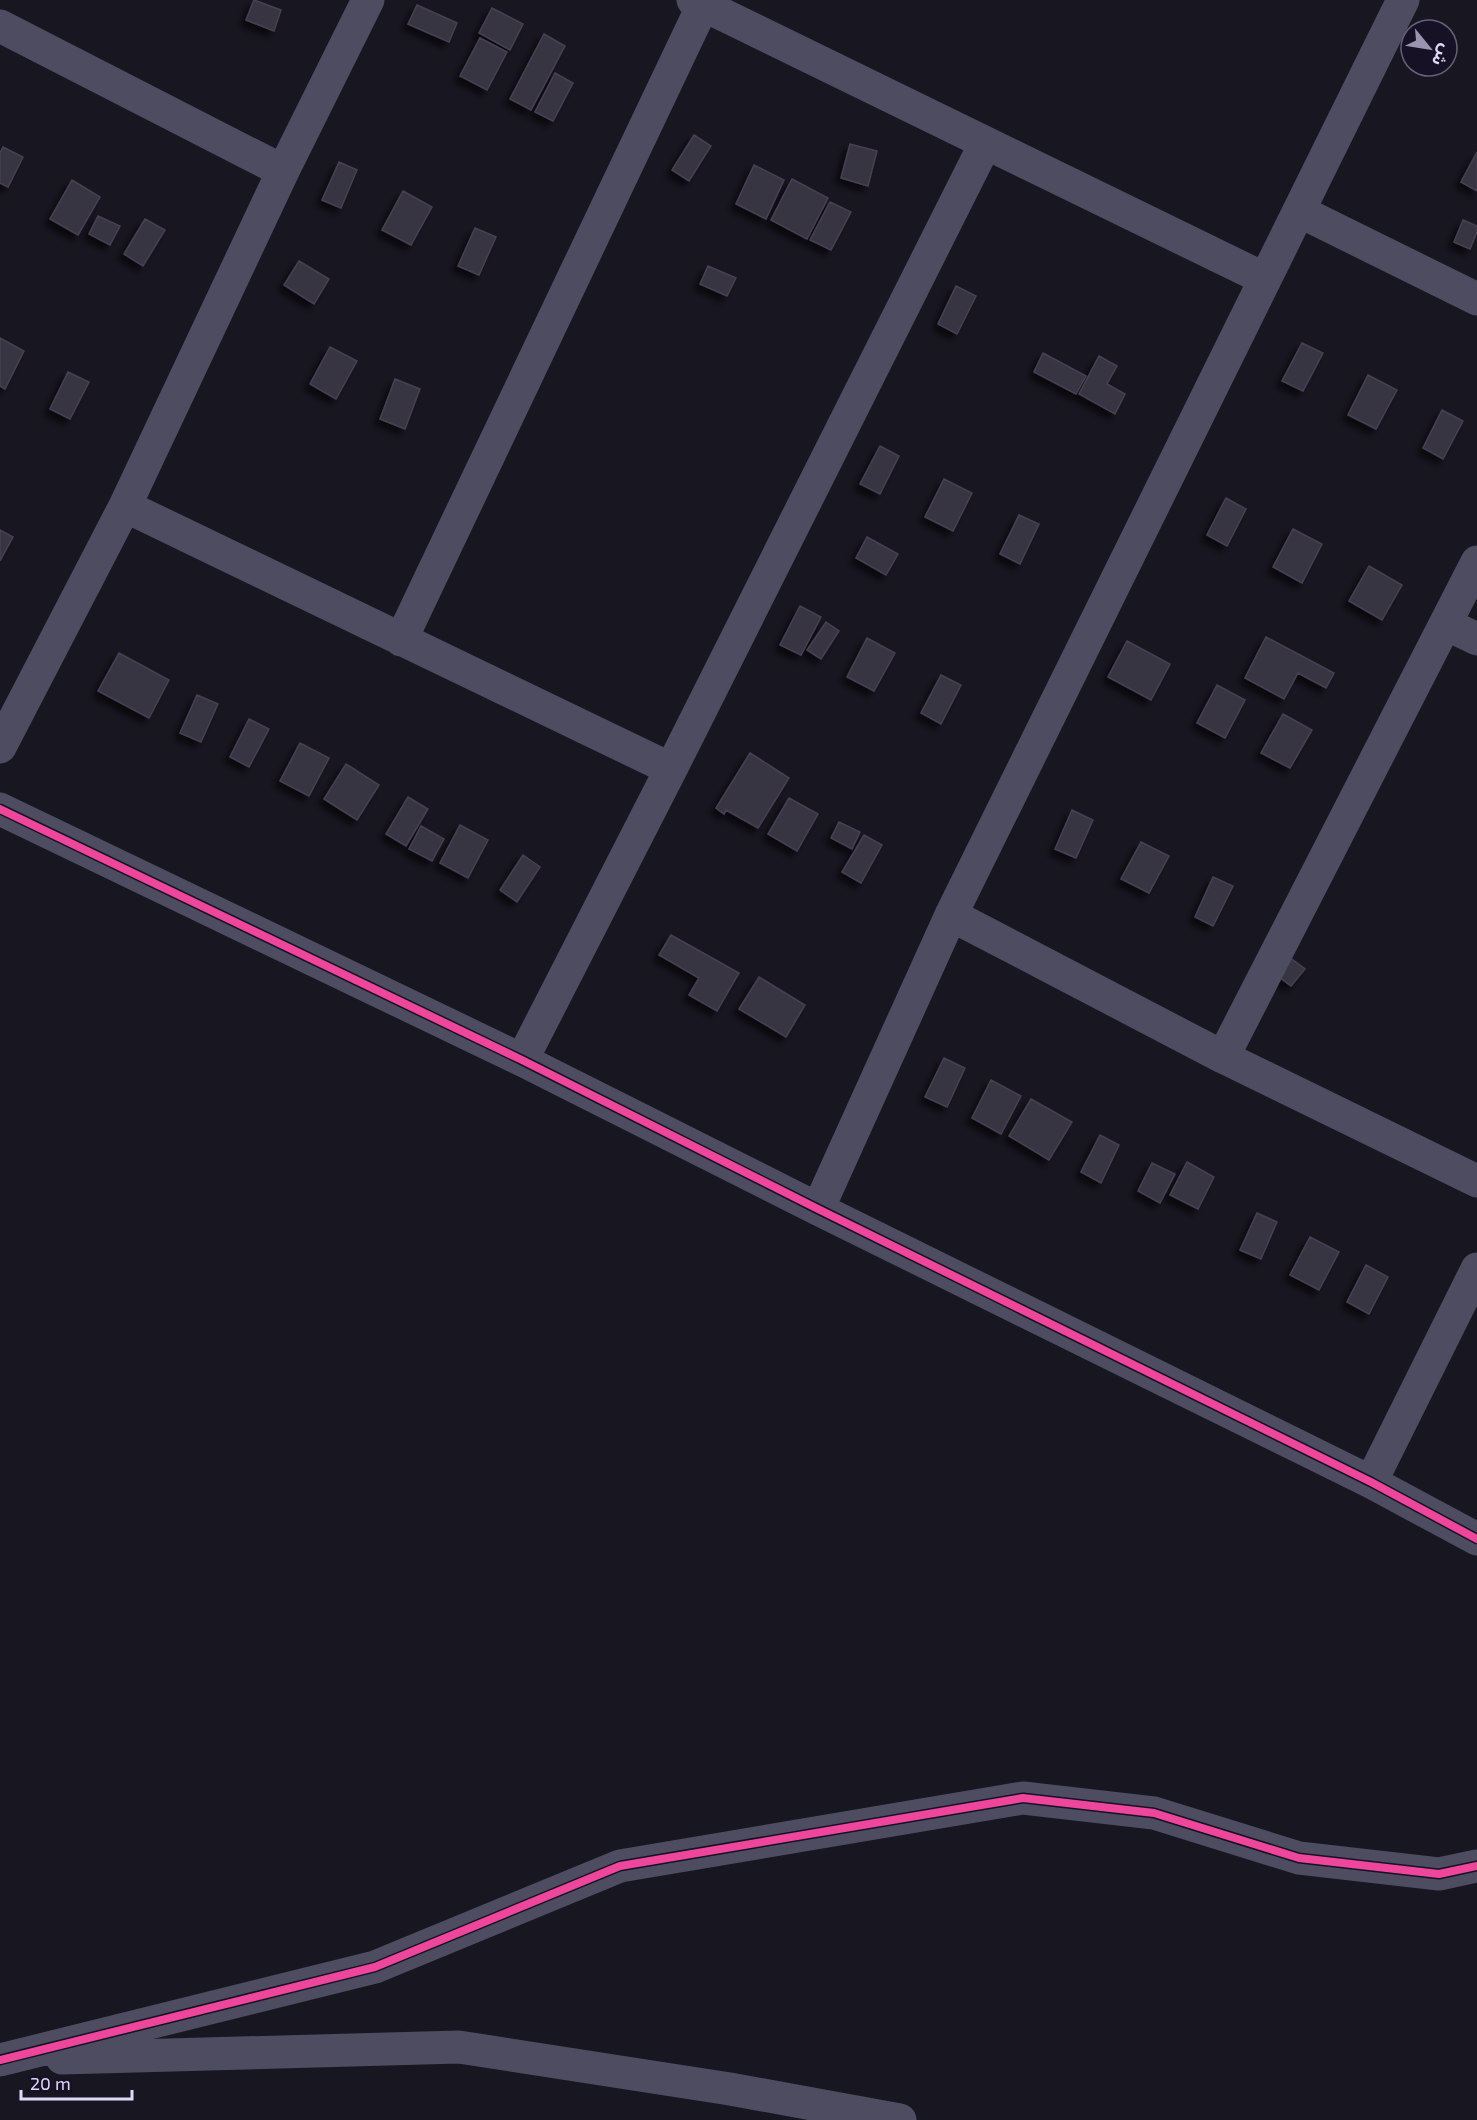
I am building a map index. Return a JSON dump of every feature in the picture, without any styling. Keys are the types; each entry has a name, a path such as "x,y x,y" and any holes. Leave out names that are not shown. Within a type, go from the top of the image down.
{"street":[{"path":"0,747 125,506 283,171 368,0"},
{"path":"818,1209 951,915 1403,0"},
{"path":"401,640 698,3 1265,279"},
{"path":"0,26 283,171"},
{"path":"522,1060 985,144"},
{"path":"1299,211 1477,299"},
{"path":"125,506 671,769"},
{"path":"1223,1057 1477,562"},
{"path":"1446,624 1477,639"},
{"path":"0,809 522,1060 1371,1482 1477,1539"},
{"path":"951,915 1223,1057 1477,1181"},
{"path":"1371,1482 1477,1269"},
{"path":"0,2060 375,1967 620,1866 1023,1798 1154,1813 1299,1858 1439,1874 1477,1866"},
{"path":"0,2060 459,2047 718,2087 900,2120"}],"building":[{"path":"254,0 281,10 274,31 246,20"},
{"path":"417,5 457,23 449,42 408,24"},
{"path":"492,8 523,24 510,50 479,33"},
{"path":"544,34 565,46 531,110 510,99"},
{"path":"480,38 507,52 487,90 460,76"},
{"path":"555,73 573,83 553,121 535,112"},
{"path":"694,135 711,146 689,181 672,170"},
{"path":"850,144 877,151 868,186 841,178"},
{"path":"3,147 23,157 8,187 0,183 0,153"},
{"path":"1477,152 1477,191 1461,182"},
{"path":"339,162 357,170 341,208 322,200"},
{"path":"754,165 784,180 766,219 736,204"},
{"path":"792,179 828,198 807,239 771,220"},
{"path":"72,180 100,197 78,235 50,219"},
{"path":"403,191 432,207 411,245 382,230"},
{"path":"830,202 851,212 831,250 810,240"},
{"path":"98,216 120,226 110,245 89,234"},
{"path":"145,219 165,230 143,266 124,254"},
{"path":"1463,220 1477,226 1470,249 1454,242"},
{"path":"475,228 496,237 479,275 458,266"},
{"path":"299,261 329,279 314,304 284,285"},
{"path":"708,266 736,278 727,296 700,284"},
{"path":"956,286 976,296 957,334 938,324"},
{"path":"0,338 24,351 5,389 0,386"},
{"path":"1302,343 1323,353 1303,391 1282,381"},
{"path":"330,347 357,361 336,399 310,384"},
{"path":"1043,353 1086,376 1076,394 1034,372"},
{"path":"1099,356 1117,366 1107,384 1125,394 1115,414 1079,394"},
{"path":"68,372 89,382 70,419 50,409"},
{"path":"1368,375 1397,390 1376,429 1348,415"},
{"path":"395,379 420,389 405,429 380,419"},
{"path":"1442,410 1463,421 1443,459 1423,448"},
{"path":"880,446 899,456 880,494 860,484"},
{"path":"944,479 972,493 953,531 925,517"},
{"path":"1226,498 1246,509 1227,546 1207,535"},
{"path":"1019,515 1039,524 1020,564 1000,554"},
{"path":"1293,529 1322,544 1302,583 1273,567"},
{"path":"0,530 13,537 0,561"},
{"path":"867,537 898,554 886,575 856,558"},
{"path":"1369,566 1402,585 1382,620 1349,601"},
{"path":"800,606 821,617 801,655 780,645"},
{"path":"826,622 839,631 821,659 807,650"},
{"path":"1266,637 1334,673 1326,688 1298,673 1284,699 1245,678"},
{"path":"867,638 895,653 874,691 847,677"},
{"path":"1127,641 1170,664 1151,700 1108,677"},
{"path":"119,653 169,680 149,718 98,691"},
{"path":"941,675 961,685 941,724 921,713"},
{"path":"1217,685 1245,700 1225,738 1197,723"},
{"path":"197,695 218,704 201,742 180,733"},
{"path":"1283,714 1312,730 1290,768 1261,753"},
{"path":"249,719 269,729 249,767 230,757"},
{"path":"300,743 329,758 309,796 280,781"},
{"path":"750,753 789,778 758,828 726,810 724,814 716,808"},
{"path":"346,764 379,785 357,820 324,799"},
{"path":"408,797 428,809 406,846 386,834"},
{"path":"789,798 818,814 797,851 768,834"},
{"path":"1072,810 1093,820 1076,858 1055,849"},
{"path":"839,822 860,832 852,849 831,838"},
{"path":"460,825 488,840 468,878 440,863"},
{"path":"421,826 444,839 432,861 409,849"},
{"path":"864,835 882,845 861,883 842,872"},
{"path":"1141,842 1169,856 1149,893 1121,879"},
{"path":"523,855 540,867 517,902 500,890"},
{"path":"1213,877 1233,886 1213,926 1195,917"},
{"path":"671,935 739,973 717,1011 689,995 699,978 659,955"},
{"path":"1285,954 1305,969 1291,986 1271,971"},
{"path":"759,977 805,1005 786,1037 739,1009"},
{"path":"944,1058 965,1068 947,1107 925,1097"},
{"path":"991,1080 1021,1096 1001,1134 972,1118"},
{"path":"1031,1099 1072,1122 1049,1160 1009,1136"},
{"path":"1100,1135 1119,1145 1101,1183 1081,1172"},
{"path":"1187,1162 1214,1177 1198,1209 1170,1195"},
{"path":"1152,1163 1175,1174 1160,1203 1138,1191"},
{"path":"1257,1213 1277,1222 1261,1259 1240,1250"},
{"path":"1310,1237 1339,1252 1319,1290 1290,1275"},
{"path":"1366,1265 1388,1277 1369,1314 1347,1302"}],"cycle path":[{"path":"0,809 522,1060 1371,1482 1477,1539"},
{"path":"0,2060 375,1967 620,1866 1023,1798 1154,1813 1299,1858 1439,1874 1477,1866"}]}
